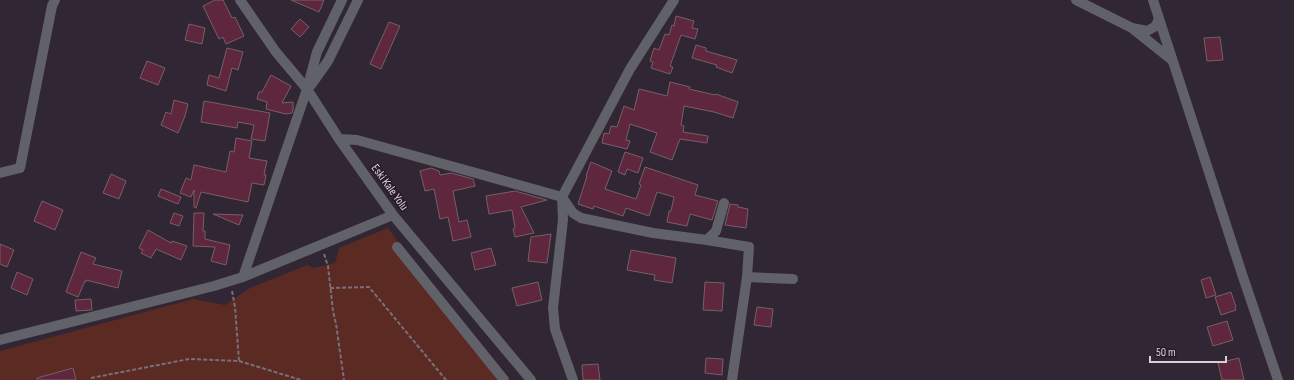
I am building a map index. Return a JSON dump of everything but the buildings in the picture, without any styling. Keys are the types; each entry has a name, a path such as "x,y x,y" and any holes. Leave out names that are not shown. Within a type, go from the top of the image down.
{"street":[{"path":"0,173 20,168 54,0"},
{"name":"Eski Kale Yolu","path":"240,0 276,52 307,89 339,139 393,215 531,380"},
{"path":"243,277 307,89 317,52 342,0"},
{"path":"307,89 328,61 358,0"},
{"path":"573,380 555,330 553,308 564,220 562,197 630,70 674,0"},
{"path":"1076,0 1132,28 1172,60"},
{"path":"1153,0 1278,380"},
{"path":"1132,28 1147,31 1156,26 1159,18"},
{"path":"339,139 357,140 562,197 573,213 582,218 653,233 749,247 747,278 732,380"},
{"path":"707,240 716,231 724,203"},
{"path":"0,340 214,286 243,277 322,246 393,215"},
{"path":"397,247 504,380"},
{"path":"747,278 793,280"}],"path":[{"path":"322,246 328,266 333,311 344,380"},
{"path":"230,281 235,307 239,361"},
{"path":"330,288 369,287 446,380"},
{"path":"91,378 189,359 239,361 301,380"}],"shaded area":[{"path":"388,228 497,380 0,380 0,351 193,299 225,305 250,288 307,265 314,268 335,263 339,248"}]}
